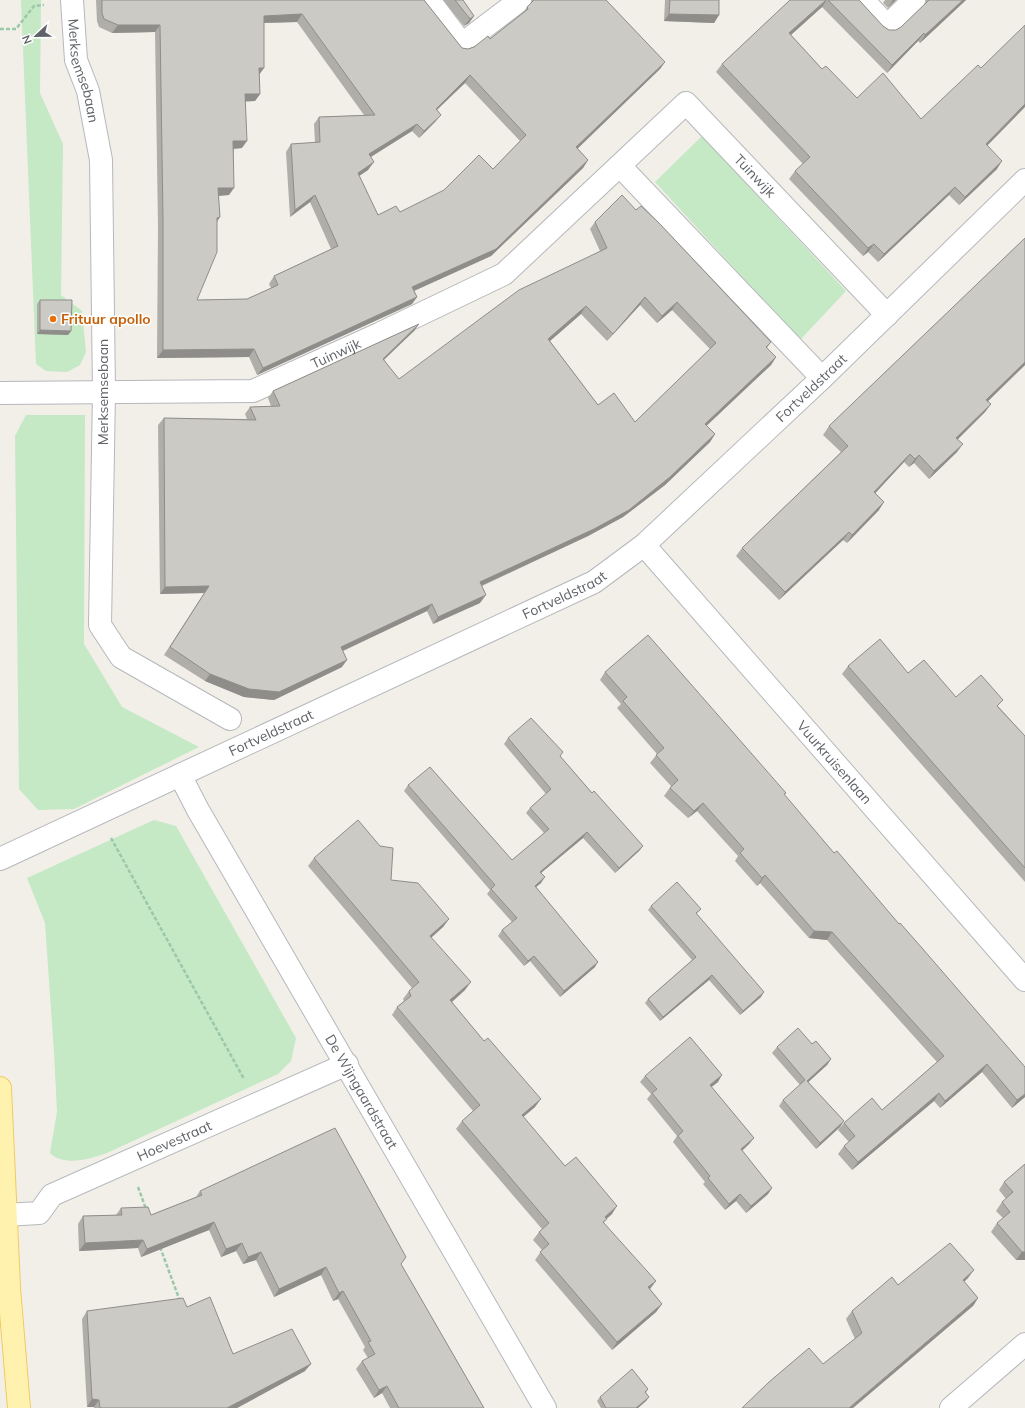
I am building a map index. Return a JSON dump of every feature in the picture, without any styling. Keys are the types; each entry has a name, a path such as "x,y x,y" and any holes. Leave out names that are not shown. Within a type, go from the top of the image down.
{"main road":[{"path":"0,1088 5,1216 5,1288 19,1408"}],"street":[{"path":"429,0 462,44 520,0"},
{"path":"863,0 887,26 914,0"},
{"name":"Merksemsebaan","path":"72,1 76,60 88,91 101,160 104,392 100,624 121,657 230,720"},
{"name":"Tuinwijk","path":"0,394 252,391 379,334 504,274 686,103 887,315"},
{"path":"620,166 822,378"},
{"name":"Fortveldstraat","path":"0,859 594,582 644,545 822,378 1025,180"},
{"name":"Vuurkruisenlaan","path":"644,545 1025,980"},
{"name":"De Wijngaardstraat","path":"180,774 198,810 347,1064 545,1408"},
{"name":"Hoevestraat","path":"5,1216 39,1213 52,1195 347,1064"},
{"path":"951,1408 1025,1344"}],"path":[{"path":"0,29 16,30 34,6 72,1"},
{"path":"97,814 257,1104"},
{"path":"129,1162 148,1214"},
{"path":"159,1244 181,1304"}],"green space":[{"path":"21,0 41,0 40,93 63,144 61,295 82,311 86,352 80,365 67,372 46,371 36,364"},
{"path":"702,136 846,291 800,340 655,182"},
{"path":"26,415 85,415 84,644 122,707 199,747 74,809 38,810 19,789 15,436"},
{"path":"154,820 176,826 296,1038 291,1061 278,1074 107,1153 93,1158 70,1161 63,1160 50,1153 57,1112 45,923 27,878"}],"building":[{"path":"102,0 424,0 462,48 468,49 474,47 488,36 490,39 528,9 527,7 534,0 606,0 665,62 576,147 588,160 496,249 412,287 417,297 263,368 254,349 163,350 163,219 160,25 118,25 104,19 102,13","holes":["302,14 375,115 319,117 320,142 291,144 295,210 315,195 338,246 274,276 278,285 247,299 197,300 217,252 217,218 220,217 218,188 234,188 233,141 247,141 245,94 260,94 259,68 264,68 264,16","470,75 526,135 493,169 479,155 444,190 400,212 396,206 378,215 358,173 374,162 369,154 417,124 424,131 441,115 436,109"]},
{"path":"455,0 463,0 474,16 470,19"},
{"path":"670,0 719,0 719,15 669,14"},
{"path":"790,0 826,0 789,33 822,69 826,66 857,98 883,73 921,119 978,65 981,68 1025,25 1025,104 986,144 1002,161 965,197 955,187 884,254 874,244 868,248 795,171 810,157 722,64"},
{"path":"828,0 859,0 883,26 889,30 896,30 929,0 963,0 925,35 924,33 892,65"},
{"path":"622,195 636,210 641,206 659,223 771,342 766,347 776,357 705,424 715,434 670,477 629,510 594,529 480,582 486,595 438,617 432,604 341,647 347,660 279,692 249,689 210,674 170,647 209,586 165,587 164,418 256,420 250,407 280,406 273,391 419,324 383,359 399,379 519,290 607,248 595,222","holes":["645,297 662,316 677,302 716,343 635,422 614,393 598,405 548,339 586,306 613,334"]},
{"path":"1025,238 1025,362 986,400 991,404 956,438 963,444 934,471 919,455 915,459 910,454 874,492 884,502 852,535 849,532 785,592 742,548 848,446 829,426"},
{"name":"Frituur apollo","path":"40,300 72,300 71,331 40,330"},
{"path":"648,635 786,793 784,794 834,853 837,851 1025,1067 1025,1094 1017,1100 987,1064 945,1101 939,1093 858,1162 844,1146 855,1136 844,1123 872,1098 882,1110 944,1056 832,932 814,931 765,875 762,878 740,853 744,849 703,803 694,811 670,788 678,780 656,755 664,748 623,701 627,697 605,672"},
{"path":"880,639 908,673 924,660 956,697 981,675 1003,700 997,706 1025,736 1025,868 848,666"},
{"path":"531,718 563,752 560,756 592,793 594,791 643,846 619,868 587,832 540,872 545,877 535,886 598,962 564,991 534,956 528,961 502,930 517,918 491,889 495,885 408,785 430,767 512,860 549,829 530,808 551,789 508,738"},
{"path":"358,820 380,846 393,848 391,880 418,883 449,919 430,936 471,982 450,1000 484,1041 488,1038 541,1099 522,1115 565,1166 576,1157 617,1206 605,1217 607,1219 603,1222 656,1281 648,1287 662,1304 617,1342 540,1252 549,1244 539,1232 549,1223 462,1121 480,1105 397,1007 411,996 409,991 419,982 314,858"},
{"path":"677,882 701,909 696,913 764,992 743,1011 712,975 663,1017 648,999 696,957 651,906"},
{"path":"798,1028 812,1044 816,1041 831,1059 807,1081 844,1121 820,1143 783,1100 805,1080 777,1047"},
{"path":"690,1037 722,1075 710,1085 754,1138 741,1149 772,1188 751,1206 740,1194 729,1204 708,1178 710,1176 678,1136 683,1131 652,1093 657,1089 645,1076"},
{"path":"335,1128 406,1257 401,1264 484,1408 399,1408 387,1386 379,1390 362,1361 375,1354 368,1342 371,1341 343,1291 339,1293 326,1267 279,1289 261,1252 248,1257 242,1243 226,1249 214,1222 147,1249 143,1240 85,1243 83,1216 122,1215 121,1208 148,1207 151,1215 202,1195 200,1191"},
{"path":"1025,1164 1025,1252 1022,1252 997,1223 1010,1212 1002,1202 1013,1192 1004,1182"},
{"path":"950,1243 974,1270 963,1280 978,1298 849,1408 742,1408 769,1382 809,1348 823,1364 862,1333 852,1311 892,1277 898,1285"},
{"path":"210,1297 233,1354 292,1329 311,1364 227,1408 100,1408 99,1400 92,1399 87,1311 183,1298 187,1307"},
{"path":"632,1369 648,1389 645,1392 649,1397 636,1408 606,1408 600,1397"}],"place":[{"name":"Frituur apollo","path":"53,319"}]}
